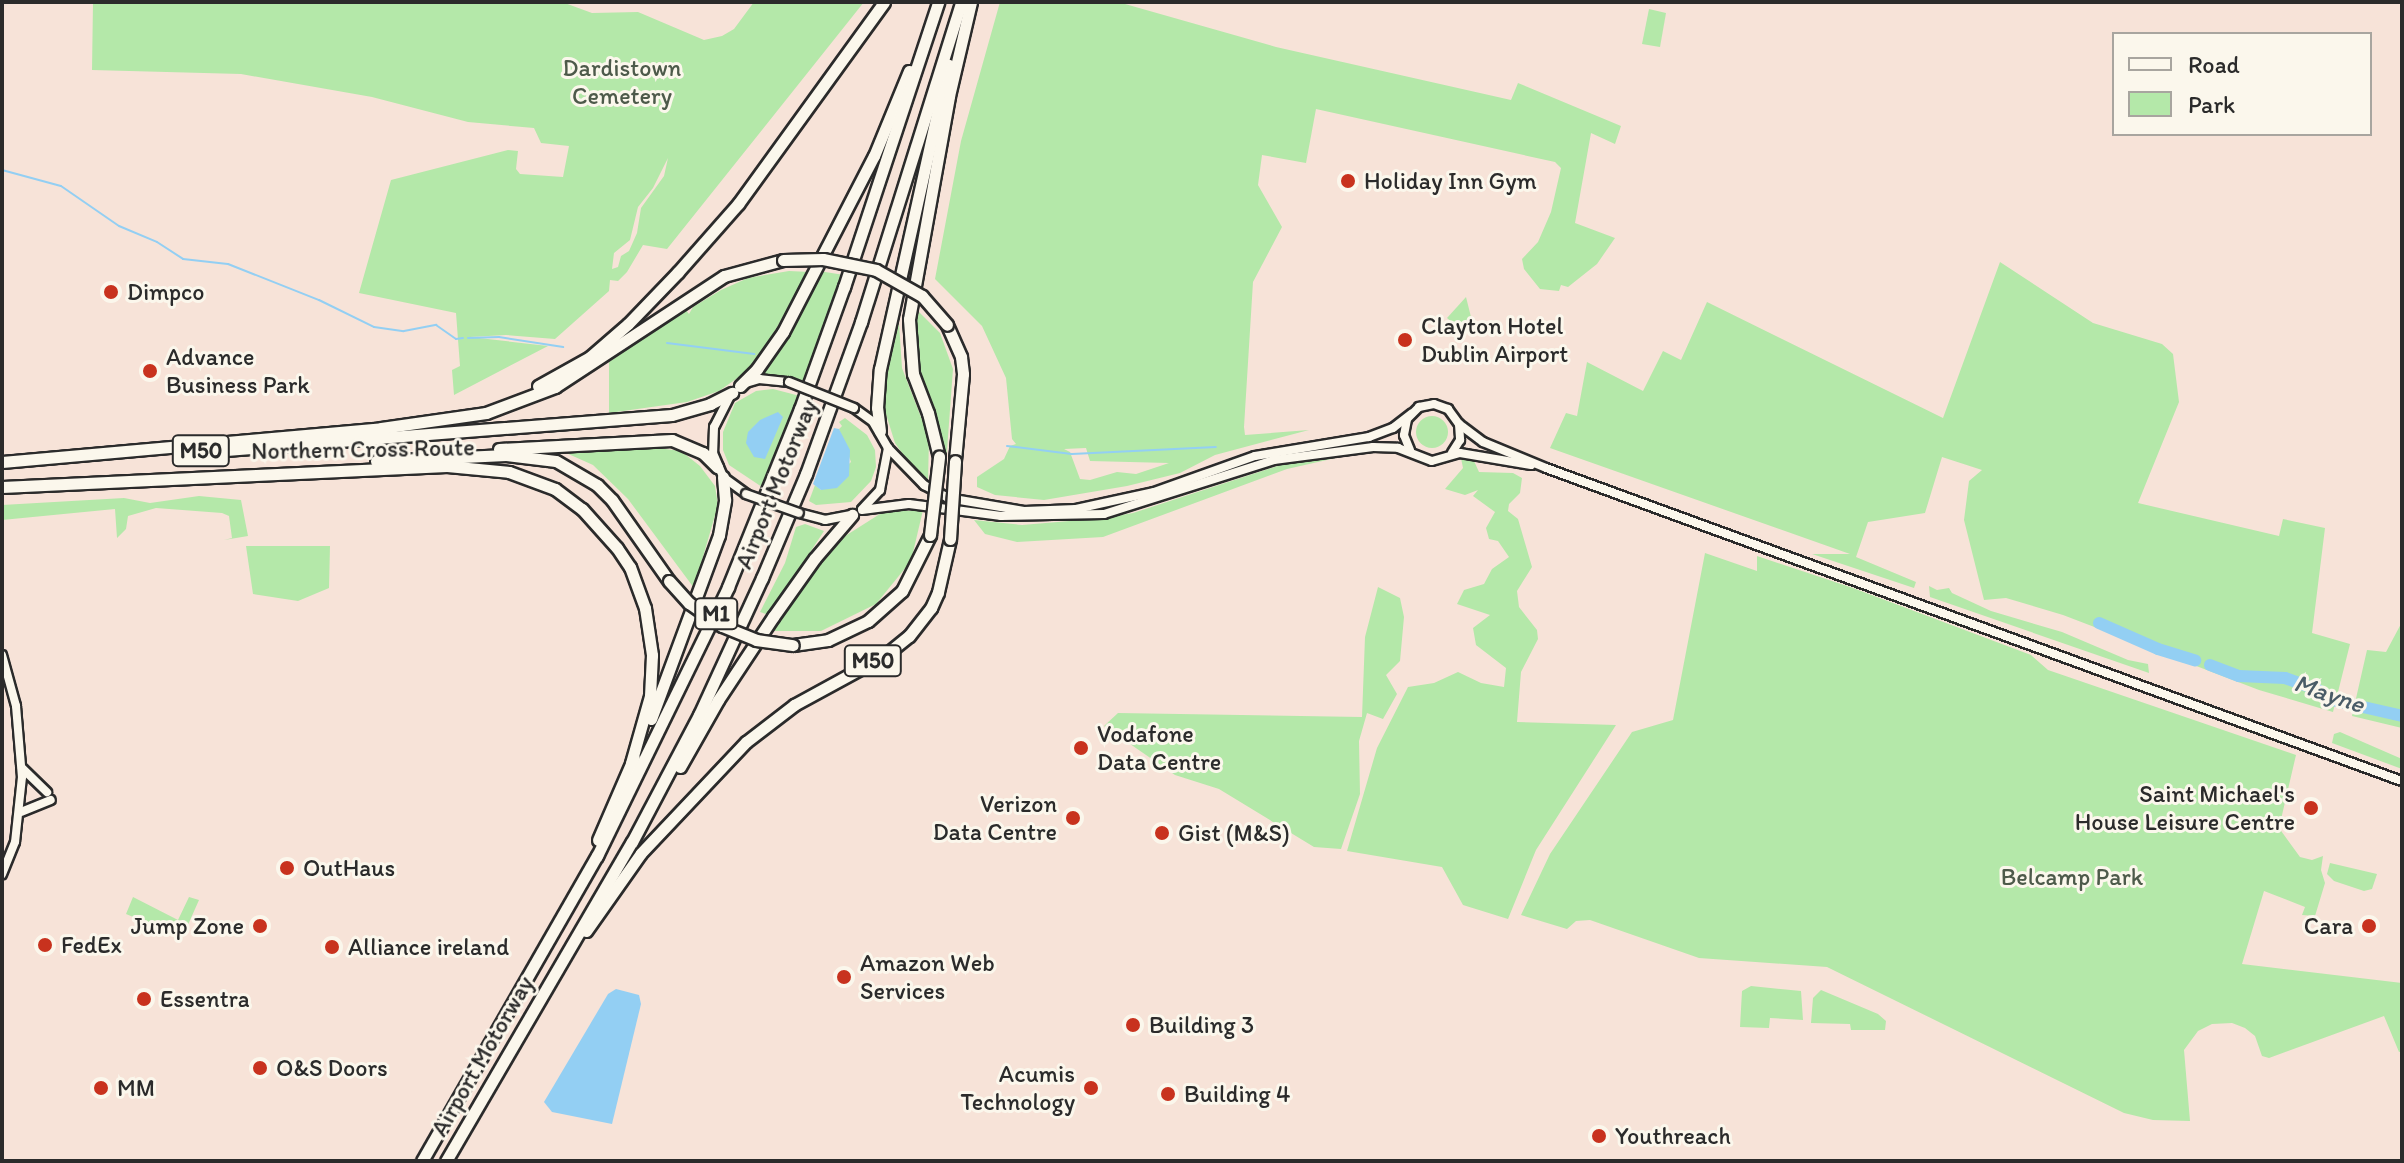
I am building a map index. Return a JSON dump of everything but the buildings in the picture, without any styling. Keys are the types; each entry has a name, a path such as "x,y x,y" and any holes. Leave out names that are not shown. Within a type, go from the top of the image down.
{"highway":[{"path":"459,416 552,380 590,357 628,324 738,204 884,2"},
{"path":"736,390 774,348 874,156 936,2"},
{"name":"Airport Motorway","path":"422,1161 597,856 669,713 771,484 849,271 936,2"},
{"path":"880,431 877,397 880,369 962,2"},
{"name":"Airport Motorway","path":"446,1161 632,842 732,646 806,474 866,308 962,2"},
{"path":"432,457 506,455 556,461 597,485 612,500 669,581 689,603 722,626 756,640 793,645 828,640 868,621 902,591 930,535 939,457 928,413 913,374 909,319 949,96 971,2"},
{"name":"M50","path":"2,462 349,431 502,409 555,387 724,276 783,260 823,259 876,270 922,296 947,325 961,357 963,374 950,539 938,592 931,608 909,636 884,656 794,705 746,742 641,853 553,980"},
{"name":"M50","path":"2,462 305,445 672,415 710,404 736,390"},
{"name":"M50","path":"164,476 655,439 686,444 703,453 720,472"},
{"name":"Northern Cross Route","path":"2,487 164,476 447,466 509,472 555,489 582,509 617,548 630,567 645,608 652,655 650,696 631,763"},
{"path":"631,763 719,535 725,500 720,472"},
{"path":"632,842 744,660 815,558 857,512"},
{"name":"M50","path":"549,941 585,871 631,763"}],"main road":[{"path":"1546,468 1451,454 1432,461 1410,450 1373,447 1274,460 1104,514 1001,516 909,504 825,520 746,494 720,472 713,453 714,427 736,390 759,379 789,382 854,408 880,431 888,448 924,485 948,498 1024,511 1076,509 1154,492 1255,456 1369,437 1393,428 1426,405 1441,406 1483,442 1546,468 2402,781"},
{"path":"1410,450 1404,429 1411,414"},
{"path":"1451,454 1460,440 1459,424"},
{"path":"857,512 880,490 886,475 888,448"},
{"path":"2,655 16,706 21,767 21,812 15,842 2,875"},
{"path":"21,767 49,796 21,812"}],"green space":[{"name":"Dardistown Cemetery","path":"93,2 562,2 592,13 638,12 704,40 722,36 734,29 754,2 864,2 667,249 643,245 627,272 618,281 610,280 609,291 555,339 506,335 470,337 548,346 454,395 452,370 460,366 456,313 359,293 391,180 508,150 518,151 516,169 520,174 563,177 569,146 541,143 534,128 468,122 372,97 241,74 92,70","holes":["668,158 664,176 641,208 637,233 629,251 621,256 618,267 612,269 614,253 630,240 638,207 653,188"]},
{"path":"1000,2 1118,2 1276,47 1511,100 1518,83 1621,126 1615,144 1591,133 1575,223 1615,238 1597,264 1568,287 1561,285 1559,291 1540,289 1524,269 1522,259 1538,242 1551,212 1561,168 1555,162 1316,109 1306,163 1262,155 1258,185 1282,227 1253,282 1244,427 1245,435 1309,430 1215,455 1180,473 1127,486 1044,500 995,495 977,487 977,477 1004,459 1010,446 1016,444 1012,439 1006,378 982,326 935,279 961,141","holes":["1086,448 1090,461 1169,463 1136,474 1117,472 1090,480 1080,479 1070,452 1064,449"]},
{"path":"1649,9 1666,13 1660,47 1642,44"},
{"path":"2000,262 2093,323 2162,344 2173,354 2179,402 2138,503 2279,536 2283,519 2325,528 2312,633 2350,644 2333,712 2259,690 2063,615 2006,598 1984,600 1964,520 1969,481 1982,470 1942,457 1925,513 1868,522 1856,557 1916,582 1914,588 1812,554 1850,554 1550,448 1566,413 1577,416 1587,362 1643,391 1663,351 1681,360 1707,302 1943,418"},
{"path":"789,271 810,272 759,357 743,374 719,391 687,402 609,413 609,362 685,309 689,314 693,307 721,290 748,278"},
{"path":"819,271 844,275 805,383 763,374"},
{"path":"1466,297 1471,317 1464,332 1447,318"},
{"path":"919,312 940,333 953,369 946,464 920,369 914,332"},
{"path":"899,323 902,368 929,438 928,482 916,473 895,443 885,411 882,394"},
{"path":"773,389 800,396 762,487 729,465 723,450 723,432 735,403 756,391"},
{"path":"1432,416 1443,421 1448,432 1443,443 1432,448 1421,443 1416,432 1421,421"},
{"path":"845,418 867,435 875,450 876,467 871,481 851,502 816,505 809,501 815,485 821,490 851,462 839,429 842,426 839,422"},
{"path":"650,447 681,451 700,466 715,486 718,505 694,588 628,499 593,465 564,452"},
{"path":"1349,455 1287,469 1103,537 1017,542 985,534 974,520 1022,525 1105,518 1133,513 1308,456"},
{"path":"1461,458 1474,461 1479,472 1513,473 1522,478 1520,493 1509,504 1508,511 1518,519 1532,567 1517,591 1519,607 1537,630 1538,639 1521,672 1517,722 1616,725 1536,850 1508,919 1463,905 1442,867 1347,851 1377,748 1408,687 1434,683 1458,672 1481,683 1504,687 1506,668 1476,645 1473,628 1490,615 1457,604 1464,590 1484,584 1492,569 1509,557 1498,541 1489,539 1486,528 1495,512 1473,496 1478,490 1465,495 1445,489 1463,468"},
{"path":"199,496 241,500 248,536 224,540 232,538 229,516 222,513 156,508 128,516 126,529 117,538 115,509 2,520 2,505 124,498 150,503"},
{"path":"923,510 911,561 876,604 821,631 771,631 829,550 842,538 883,512"},
{"path":"805,524 824,531 769,615 760,612 785,563 796,527"},
{"path":"246,546 330,546 329,588 298,601 253,594"},
{"name":"Belcamp Park","path":"1705,553 1757,571 1757,556 1853,588 2031,655 2048,670 2296,755 2279,828 2300,857 2312,860 2323,856 2321,870 2325,883 2315,916 2302,915 2305,907 2264,891 2242,964 2402,983 2402,1051 2399,1052 2384,1016 2269,1058 2262,1056 2255,1036 2245,1028 2232,1023 2212,1024 2198,1031 2184,1050 2190,1121 2153,1120 2124,1113 1827,967 1699,958 1590,920 1576,921 1567,929 1521,915 1550,854 1632,732 1673,720"},
{"path":"1929,586 1937,590 1949,588 1952,593 1991,611 2062,632 2128,660 2148,664 2149,673 1930,597"},
{"path":"1378,587 1400,598 1404,617 1400,661 1386,675 1397,694 1383,719 1367,713 1359,741 1360,794 1341,849 1314,847 1219,789 1175,775 1104,726 1118,713 1362,717 1365,637"},
{"path":"2402,622 2402,728 2352,716 2367,650 2386,652"},
{"path":"2340,732 2402,759 2402,769 2332,743 2334,734"},
{"path":"2330,863 2377,874 2372,889 2364,891 2334,881 2327,874"},
{"path":"133,897 178,920 189,897 199,900 187,927 179,936 126,914"},
{"path":"1751,986 1801,991 1803,1020 1770,1018 1769,1028 1740,1027 1742,991"},
{"path":"1821,990 1878,1014 1886,1021 1885,1030 1851,1030 1850,1024 1811,1023 1813,998"}],"water":[{"path":"778,412 783,417 765,459 754,457 746,443 748,432 760,420"},
{"path":"834,428 839,429 850,450 849,476 837,488 821,490 813,484"},
{"path":"616,989 639,995 641,1004 612,1124 552,1112 544,1102 608,994"}],"waterway":[{"path":"2,170 61,186 119,226 157,242 183,259 228,264 319,300 374,327 404,331 436,325 456,339 463,338"},
{"path":"468,338 499,337 563,347"},
{"path":"667,343 754,354"},
{"path":"1007,446 1072,454 1216,447"},
{"name":"Mayne","path":"2099,623 2158,649 2195,660"},
{"name":"Mayne","path":"2210,665 2239,676 2285,678 2318,690 2328,699 2402,716"}],"place":[{"name":"Holiday Inn Gym","path":"1348,181"},
{"name":"Dimpco","path":"111,292"},
{"name":"Clayton Hotel Dublin Airport","path":"1405,340"},
{"name":"Advance Business Park","path":"150,371"},
{"name":"Vodafone Data Centre","path":"1081,748"},
{"name":"Saint Michael's House Leisure Centre","path":"2311,808"},
{"name":"Verizon Data Centre","path":"1073,818"},
{"name":"Gist (M&S)","path":"1162,833"},
{"name":"OutHaus","path":"287,868"},
{"name":"Jump Zone","path":"260,926"},
{"name":"Cara","path":"2369,926"},
{"name":"FedEx","path":"45,945"},
{"name":"Alliance ireland","path":"332,947"},
{"name":"Amazon Web Services","path":"844,977"},
{"name":"Essentra","path":"144,999"},
{"name":"Building 3","path":"1133,1025"},
{"name":"O&S Doors","path":"260,1068"},
{"name":"MM","path":"101,1088"},
{"name":"Acumis Technology","path":"1091,1088"},
{"name":"Building 4","path":"1168,1094"},
{"name":"Youthreach","path":"1599,1136"}]}
